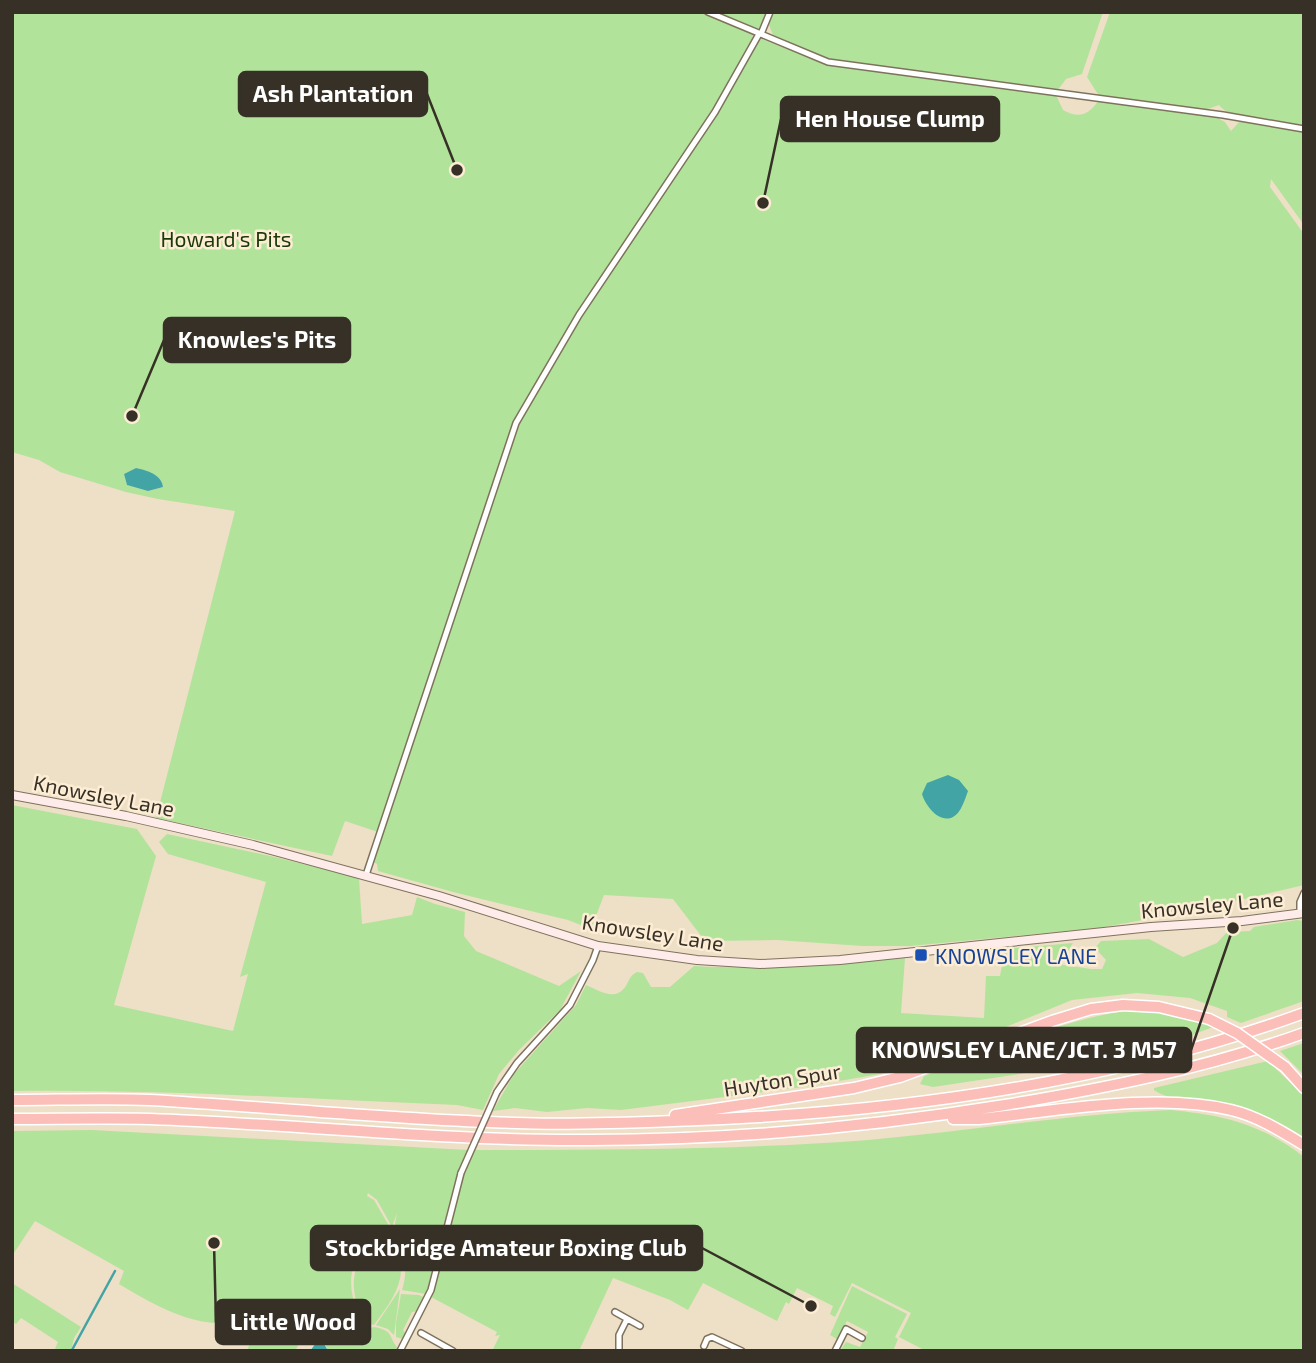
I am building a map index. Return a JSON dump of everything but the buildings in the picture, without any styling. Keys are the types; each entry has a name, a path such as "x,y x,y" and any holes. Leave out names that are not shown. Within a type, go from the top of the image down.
{"highway":[{"name":"Huyton Spur","path":"607,1123 854,1088 900,1077 1052,1021 1091,1009 1123,1005 1159,1007 1209,1019 1237,1033 1285,1067 1304,1088"},
{"path":"12,1100 146,1100 438,1121 607,1123 718,1120 826,1112 1007,1089 1188,1051 1304,1013"},
{"path":"12,1119 150,1119 446,1138 680,1139 919,1119 1092,1091 1195,1066 1304,1033"},
{"path":"919,1119 979,1119 1144,1103 1192,1103 1233,1110 1272,1126 1304,1145"}],"main road":[{"name":"Knowsley Lane","path":"12,795 126,816 253,845 366,875 598,946 697,960 760,964 839,960 1151,927 1242,922 1302,913"}],"street":[{"path":"708,12 819,59 839,64 1304,128"},
{"path":"366,875 516,423 579,314 715,112 771,12"},
{"path":"1302,913 1300,902 1304,893"},
{"path":"400,1351 431,1290 461,1173 497,1091 517,1063 570,1005 598,946"},
{"path":"615,1312 640,1326"},
{"path":"618,1351 619,1335 627,1319"},
{"path":"835,1351 846,1329 862,1338"},
{"path":"421,1333 449,1350"},
{"path":"704,1346 707,1339 712,1337 743,1351"}],"green space":[{"name":"Howard's Pits","path":"12,12 701,12 710,16 711,12 1103,12 1082,74 1066,79 1057,91 818,57 814,60 839,66 1056,95 1063,110 1078,115 1091,110 1098,101 1214,116 1225,122 1231,131 1240,121 1255,122 1219,105 1205,110 1099,96 1087,77 1110,12 1304,12 1304,127 1300,131 1304,132 1304,225 1271,179 1270,187 1304,234 1304,885 1198,910 1099,928 910,946 862,946 777,940 705,941 673,899 604,895 591,929 568,920 378,871 377,864 372,861 460,594 459,587 378,832 345,821 332,856 156,818 235,511 126,492 60,472 39,460 12,452","holes":["764,24 769,25 773,35 787,41 787,49 762,39 757,41 712,121 574,328 571,325 700,133 752,41 753,35 746,31 748,27 761,31","136,468 149,472 163,487 148,491 127,485 124,474"]},
{"path":"12,805 137,829 156,856 114,1005 233,1031 248,974 240,977 266,882 168,854 159,842 167,834 359,878 362,924 412,915 417,897 465,912 464,936 476,951 559,986 581,971 560,1010 499,1074 483,1110 457,1105 235,1095 12,1091"},
{"path":"1304,921 1304,1001 1241,1023 1227,1017 1227,1011 1190,998 1137,993 1072,1000 952,1049 880,1074 804,1087 621,1110 587,1108 547,1112 515,1108 493,1111 514,1074 576,1005 586,985 608,994 618,993 637,972 643,973 651,987 670,987 694,966 800,966 905,958 901,1013 984,1018 986,976 1000,976 1005,949 1073,943 1064,957 1051,963 1102,969 1106,960 1095,948 1101,941 1149,939 1183,957 1217,943 1227,932 1250,931 1254,927"},
{"path":"1124,1011 1169,1014 1213,1027 1176,1041 1125,1050 1052,1069 933,1087 920,1084 924,1076 1023,1039 1072,1023"},
{"path":"1304,1043 1304,1075 1280,1051"},
{"path":"1268,1061 1304,1096 1304,1137 1252,1111 1218,1102 1168,1097 1154,1090 1154,1088"},
{"path":"1171,1110 1241,1123 1273,1136 1304,1157 1304,1351 926,1351 899,1337 911,1313 852,1283 835,1317 830,1314 833,1306 797,1288 789,1304 786,1302 777,1321 703,1283 688,1310 670,1300 613,1278 579,1351 492,1351 500,1335 495,1336 497,1332 431,1297 464,1175 475,1150 770,1146 868,1140 1095,1115"},
{"path":"92,1130 468,1150 456,1177 426,1294 402,1290 405,1259 394,1229 397,1213 392,1227 377,1200 368,1193 367,1196 374,1200 392,1231 385,1230 363,1251 353,1270 352,1292 360,1322 319,1319 364,1325 368,1330 373,1327 385,1330 398,1348 396,1351 328,1351 324,1341 312,1331 306,1336 295,1331 303,1337 295,1351 247,1351 258,1322 218,1324 169,1311 119,1284 124,1271 35,1221 12,1256 12,1131"},
{"path":"387,1233 395,1234 400,1243 401,1276 391,1300 374,1325 363,1322 355,1295 355,1272 365,1252"},
{"path":"12,1283 81,1327 74,1338 71,1351 54,1351 58,1342 21,1318 16,1324 12,1321"},
{"path":"852,1286 907,1314 895,1337 898,1339 893,1351 840,1351 846,1342 860,1347 868,1332 847,1321 837,1339 830,1335"},
{"path":"400,1289 394,1335 388,1329 376,1325"},
{"path":"401,1294 425,1298 418,1311 412,1312 403,1330 406,1334 403,1339 396,1337"}],"water":[{"path":"136,468 157,476 163,487 148,491 127,485 124,474"},
{"path":"948,775 959,780 968,791 958,812 953,817 943,818 933,812 922,794 927,783"},
{"path":"296,1329 306,1335 312,1331 321,1338 328,1351 310,1351 316,1343 294,1331"}],"waterway":[{"path":"72,1350 115,1271"}],"place":[{"name":"Ash Plantation","path":"457,170"},
{"name":"Hen House Clump","path":"763,203"},
{"name":"Knowles's Pits","path":"132,416"},
{"name":"KNOWSLEY LANE/JCT. 3 M57","path":"1233,928"},
{"name":"KNOWSLEY LANE","path":"921,955"},
{"name":"Little Wood","path":"214,1243"},
{"name":"Stockbridge Amateur Boxing Club","path":"811,1306"}]}
